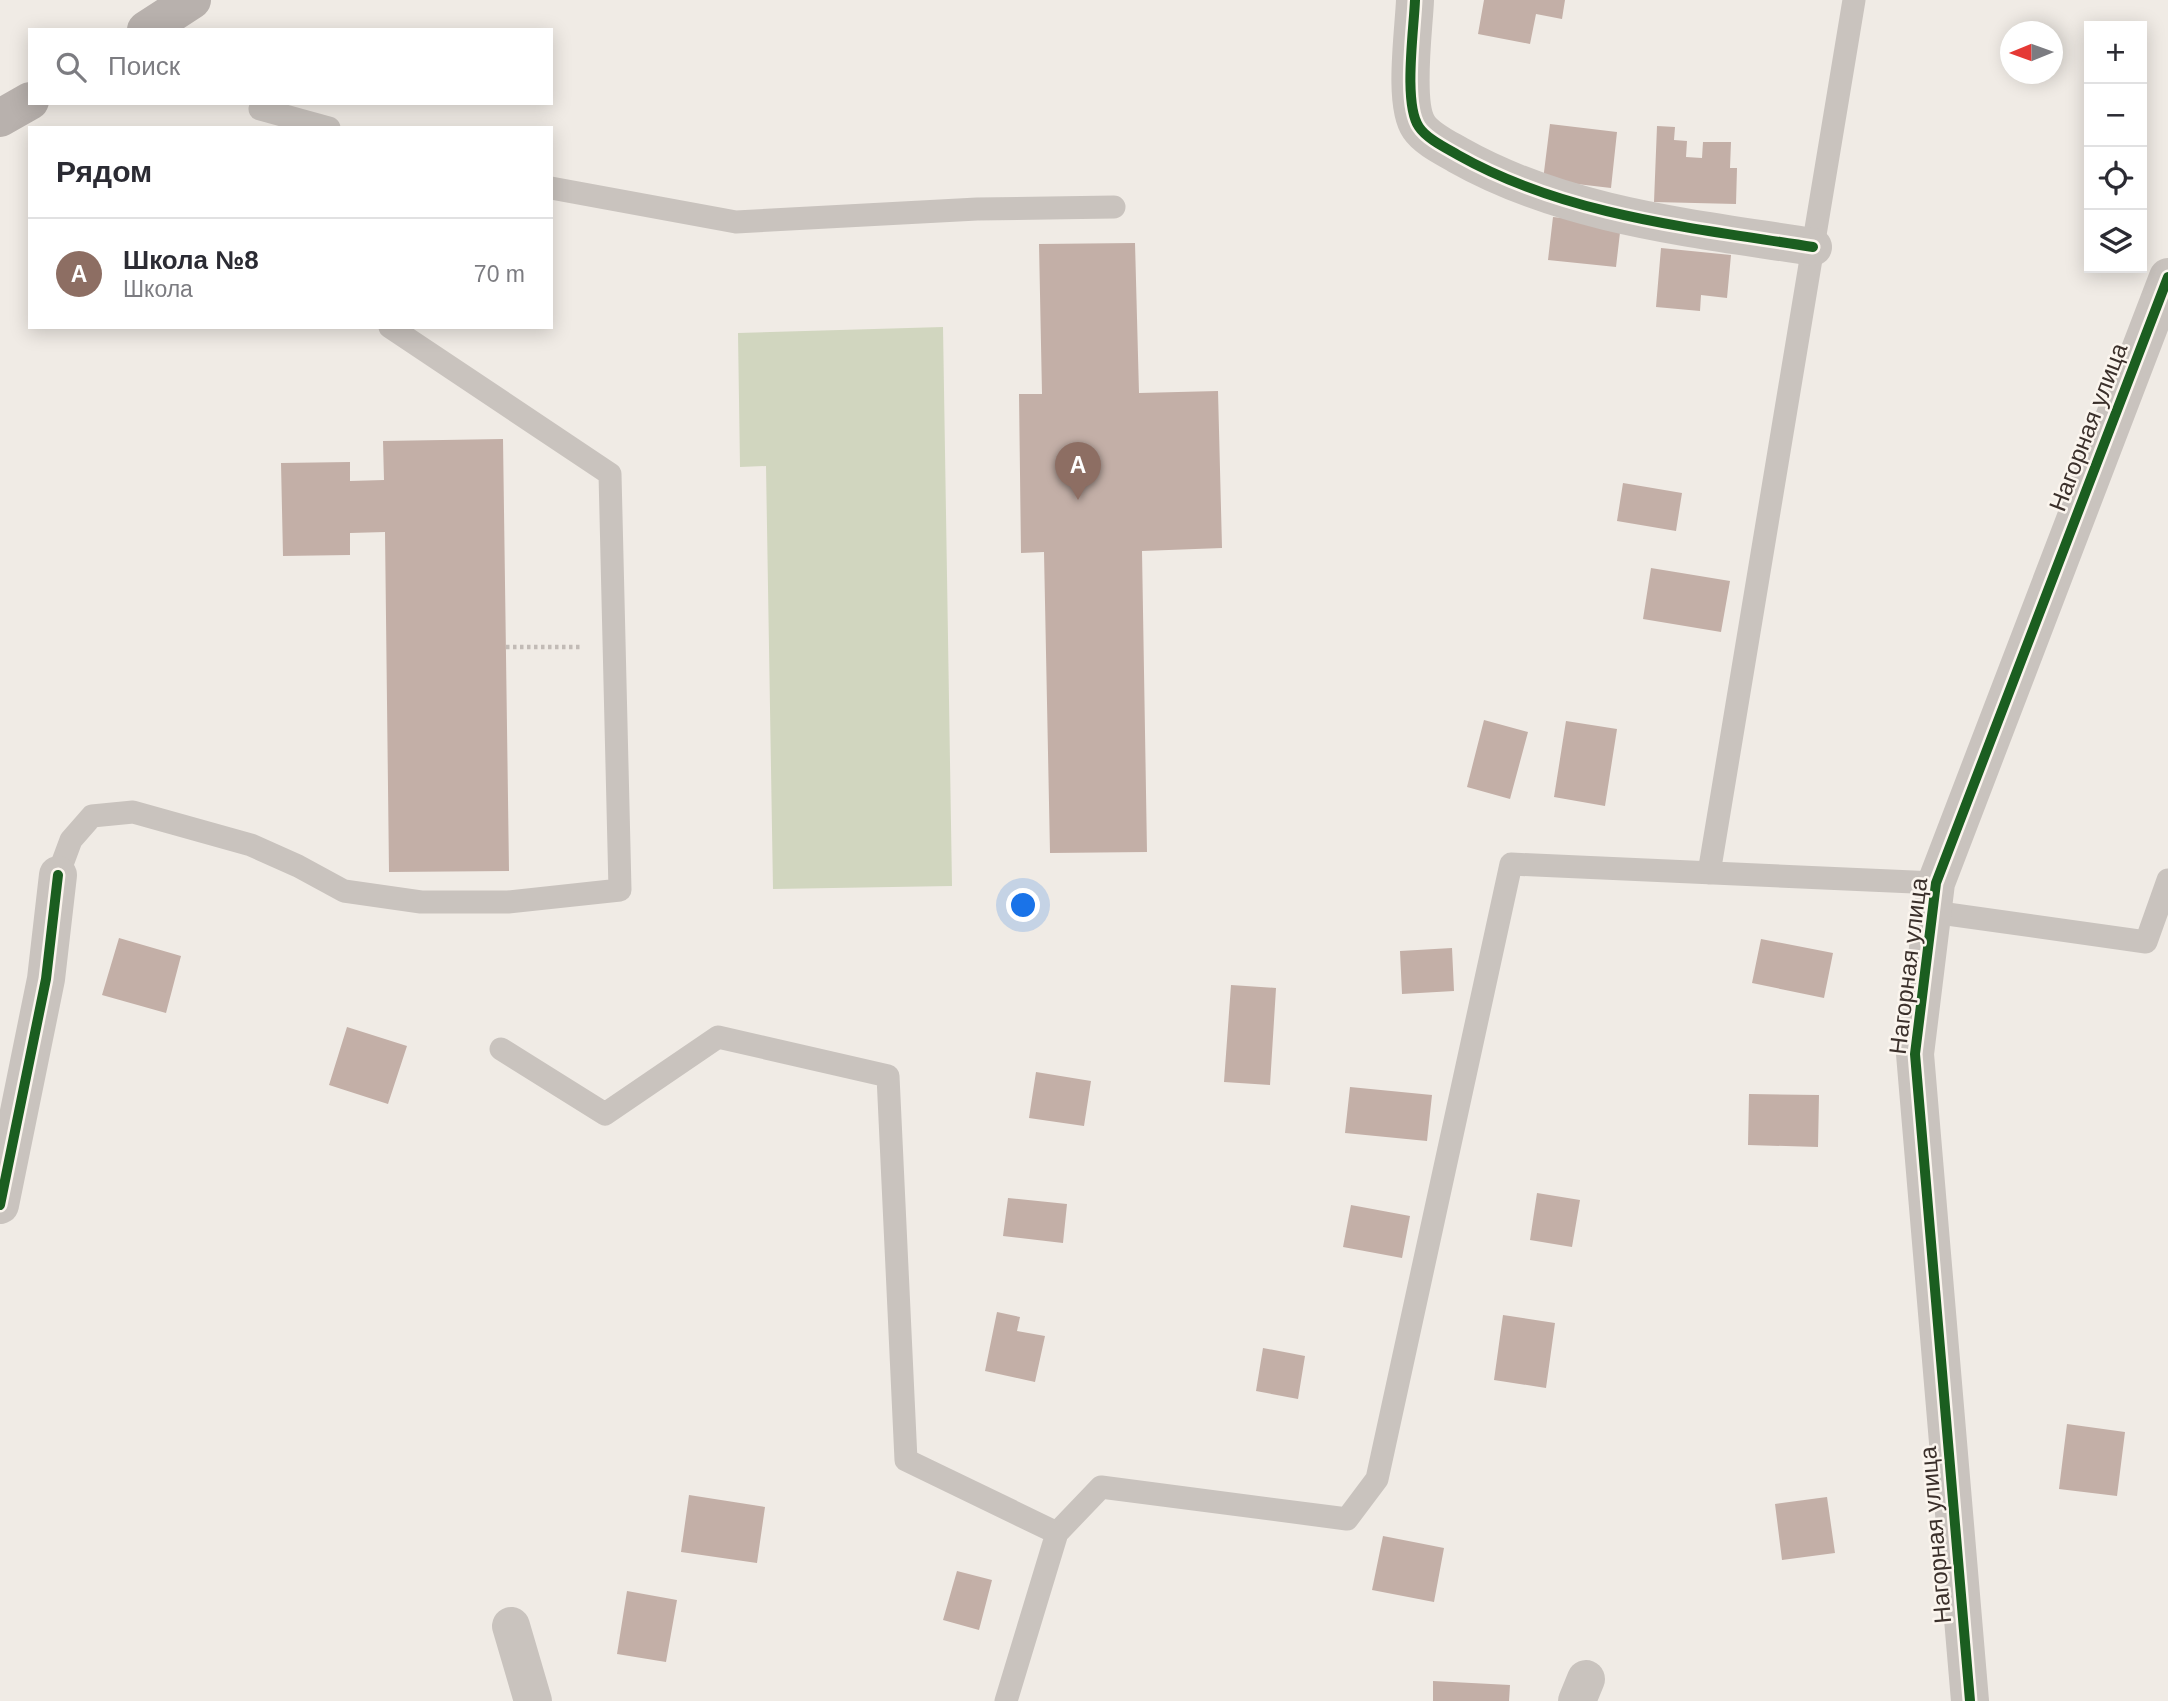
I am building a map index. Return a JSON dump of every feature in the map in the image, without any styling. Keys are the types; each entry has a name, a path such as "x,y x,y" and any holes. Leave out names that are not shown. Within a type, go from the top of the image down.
{"main road":[{"path":"149,28 192,0"},
{"path":"0,118 28,102"}],"street":[{"path":"1415,0 1410,97 1419,127 1442,146 1474,164 1537,192 1584,205 1653,221 1813,247"},
{"name":"Нагорная улица","path":"1970,1701 1915,1054 1934,898 2168,277"},
{"path":"0,1205 46,979 58,876"},
{"path":"511,1626 533,1701"}],"lane":[{"path":"1709,873 1854,0"},
{"path":"258,113 320,126"},
{"path":"553,188 736,222 977,209 1114,207"},
{"path":"58,876 71,840 92,816 134,813 251,845 344,891 421,902 508,902 620,890 610,474 393,329"},
{"path":"1006,1701 1057,1532 1101,1487 1347,1519 1377,1479 1511,864 1709,873 1934,898 2146,942 2168,880"},
{"path":"501,1049 605,1114 718,1037 888,1076 906,1460 1057,1532"}],"path":[{"path":"506,647 614,647"}],"green space":[{"path":"943,327 952,886 773,889 766,466 740,467 738,333"}],"building":[{"path":"1484,0 1565,0 1562,19 1536,14 1530,44 1478,34"},
{"path":"1550,124 1617,132 1611,188 1543,180"},
{"path":"1657,126 1675,127 1674,140 1687,141 1686,157 1702,158 1703,142 1731,142 1730,168 1737,168 1736,204 1654,202"},
{"path":"1553,217 1621,224 1616,267 1548,260"},
{"path":"1135,243 1139,393 1218,391 1222,548 1142,551 1147,852 1050,853 1044,552 1021,553 1019,394 1042,394 1039,244"},
{"path":"1661,248 1731,255 1727,298 1701,295 1700,311 1656,307"},
{"path":"503,439 509,871 389,872 385,532 350,533 350,555 283,556 281,463 350,462 350,481 384,480 383,441"},
{"path":"1623,483 1682,493 1676,531 1617,521"},
{"path":"1651,568 1730,581 1721,632 1643,619"},
{"path":"1484,720 1528,732 1510,799 1467,787"},
{"path":"1566,721 1617,729 1605,806 1554,797"},
{"path":"119,938 181,956 166,1013 102,995"},
{"path":"1761,939 1833,953 1824,998 1752,983"},
{"path":"1452,948 1454,991 1402,994 1400,951"},
{"path":"1231,985 1276,988 1270,1085 1224,1082"},
{"path":"347,1027 407,1046 388,1104 329,1085"},
{"path":"1036,1072 1091,1081 1084,1126 1029,1118"},
{"path":"1350,1087 1432,1095 1427,1141 1345,1133"},
{"path":"1749,1094 1819,1095 1818,1147 1748,1145"},
{"path":"1537,1193 1580,1200 1572,1247 1530,1240"},
{"path":"1008,1198 1067,1204 1063,1243 1003,1236"},
{"path":"1351,1205 1410,1216 1402,1258 1343,1247"},
{"path":"997,1312 1020,1317 1017,1331 1045,1336 1035,1382 985,1371"},
{"path":"1503,1315 1555,1323 1546,1388 1494,1380"},
{"path":"1263,1348 1305,1356 1298,1399 1256,1391"},
{"path":"2067,1424 2125,1432 2117,1496 2059,1489"},
{"path":"689,1495 765,1507 757,1563 681,1552"},
{"path":"1827,1497 1835,1553 1782,1560 1775,1504"},
{"path":"1383,1536 1444,1548 1434,1602 1372,1590"},
{"path":"957,1571 992,1580 979,1630 943,1620"},
{"path":"627,1591 677,1600 666,1662 617,1654"},
{"path":"1433,1681 1510,1685 1509,1701 1433,1701"}],"cycle path":[{"path":"1415,0 1411,102 1419,127 1437,143 1499,176 1586,206 1676,226 1813,247"},
{"path":"1970,1701 1915,1054 1936,883 2168,277"},
{"path":"0,1205 46,979 58,875"}],"place":[{"name":"Школа №8","path":"1078,500"}]}
